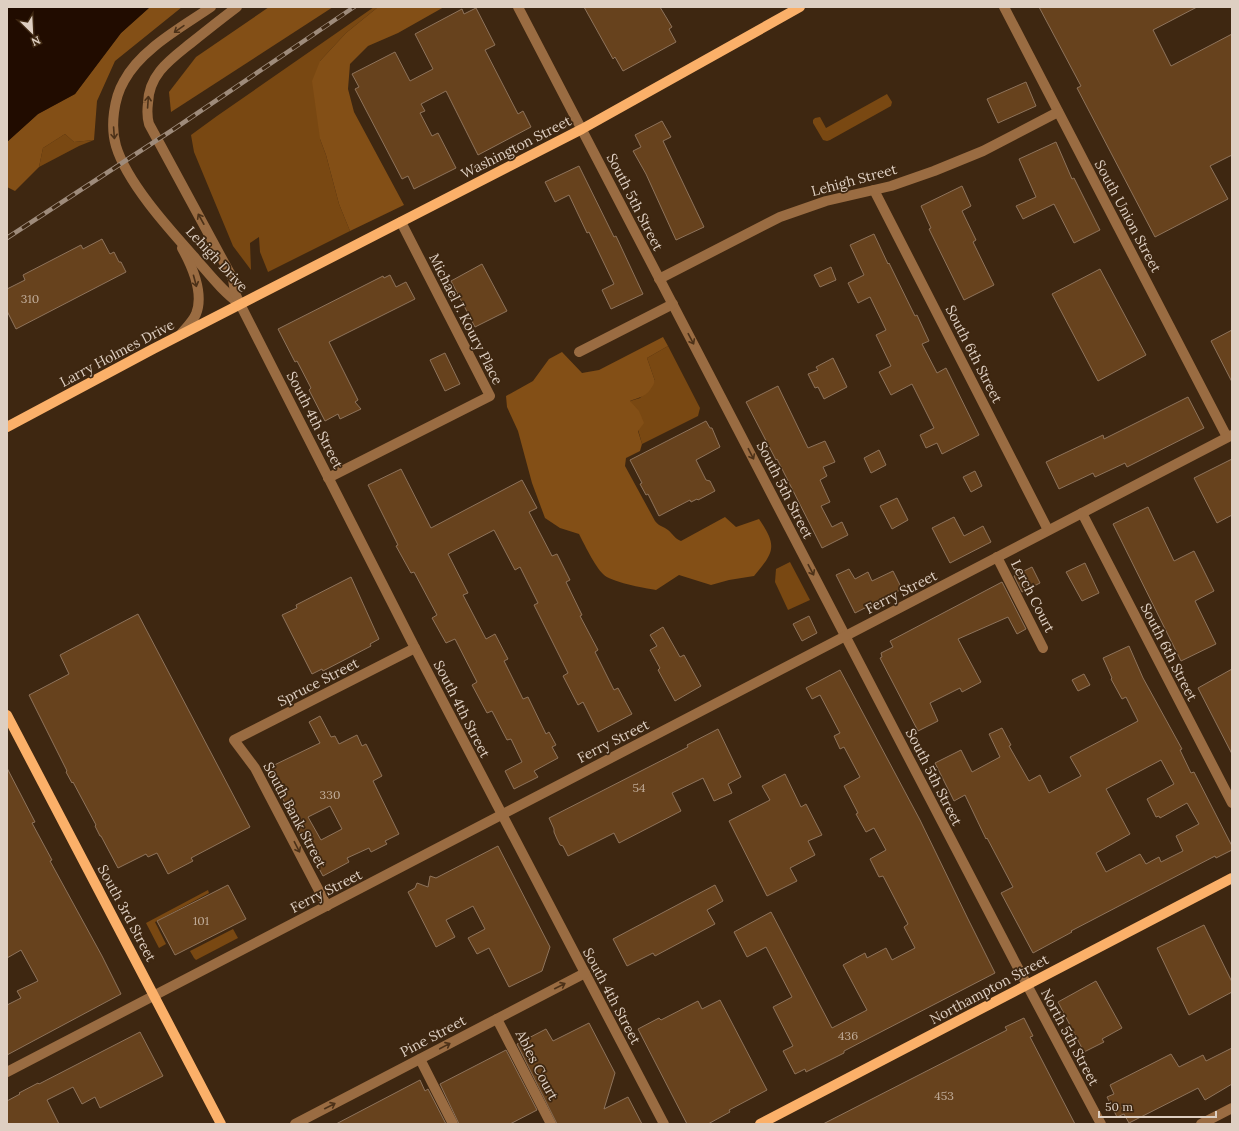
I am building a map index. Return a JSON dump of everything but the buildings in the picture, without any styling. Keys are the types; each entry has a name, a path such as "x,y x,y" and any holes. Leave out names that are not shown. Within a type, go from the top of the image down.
{"main road":[{"name":"Washington Street","path":"240,304 582,129 800,7"},
{"name":"Larry Holmes Drive","path":"7,427 240,304"},
{"name":"South 3rd Street","path":"7,715 222,1124"},
{"name":"Northampton Street","path":"760,1124 1232,878"}],"street":[{"name":"Lehigh Drive","path":"211,7 145,54 130,71 124,81 116,102 114,133 118,151 125,167 136,184 173,233 228,295 240,304"},
{"name":"Lehigh Drive","path":"237,7 176,54 158,72 149,92 147,115 149,124 156,138 233,279 235,293 240,304"},
{"name":"South 5th Street","path":"518,7 1027,985"},
{"name":"South Union Street","path":"1004,7 1230,436"},
{"name":"Lehigh Street","path":"660,279 790,212 826,201 874,190 912,179 971,156 1058,112"},
{"name":"South 6th Street","path":"874,190 1048,530"},
{"name":"Michael J. Koury Place","path":"328,478 490,396 401,222"},
{"path":"173,233 189,262 197,288 198,301 196,313 190,324 181,334"},
{"name":"South 4th Street","path":"240,304 415,648 664,1124"},
{"path":"579,352 673,304"},
{"name":"Ferry Street","path":"7,1072 1230,436"},
{"name":"South 6th Street","path":"1082,513 1232,803"},
{"name":"Lerch Court","path":"997,557 1043,648"},
{"name":"Spruce Street","path":"234,740 415,648"},
{"name":"South Bank Street","path":"234,740 255,768 327,906"},
{"name":"Pine Street","path":"295,1124 585,973"},
{"name":"North 5th Street","path":"1027,985 1101,1124"},
{"name":"Ables Court","path":"497,1019 551,1124"},
{"path":"420,1059 453,1124"},
{"path":"1202,1124 1232,1108"}],"shaded area":[{"path":"7,7 150,7 121,33 75,94 38,114 7,142"},
{"path":"150,7 182,7 115,61 97,101 94,140 74,142 65,134 43,148 39,167 15,191 7,187 7,142 38,114 75,94 121,33"},
{"path":"269,7 333,7 171,112 169,92 196,57"},
{"path":"374,7 378,7 346,33 320,61 320,139 326,155 339,204 350,231 268,272 260,252 259,237 250,243 251,270 233,246 194,152 191,135"},
{"path":"378,7 444,7 398,33 368,46 350,64 348,89 354,112 404,205 350,231 339,204 326,155 320,139 312,81 320,61 346,33"},
{"path":"887,94 892,102 891,106 830,140 823,140 813,123 815,118 820,117 826,128"},
{"path":"65,134 74,142 94,140 79,146 39,167 43,148"},
{"path":"663,337 668,346 647,358 655,381 653,386 646,394 630,401 639,411 644,423 638,431 642,444 640,451 626,458 625,466 655,521 681,541 725,517 736,527 759,519 769,536 771,548 770,554 754,576 729,580 711,585 679,575 656,590 620,582 603,574 590,555 579,534 560,528 545,518 532,483 518,431 507,407 506,396 533,381 549,359 562,352 582,373 599,370"},
{"path":"668,346 700,408 698,416 642,444 630,401 640,398 655,381 647,358"},
{"path":"790,562 810,600 788,610 775,582 776,569"},
{"path":"208,890 209,893 155,922 166,944 159,948 146,923"},
{"path":"233,929 238,938 196,960 194,958 190,951"}],"railway":[{"path":"7,238 174,129 354,7"}]}
